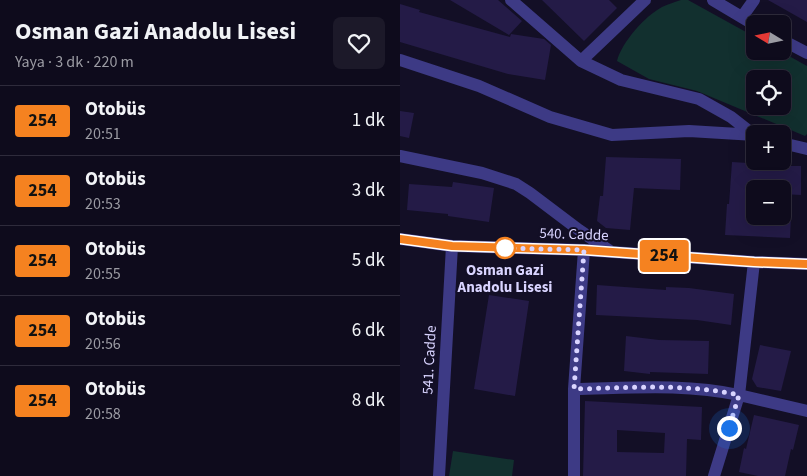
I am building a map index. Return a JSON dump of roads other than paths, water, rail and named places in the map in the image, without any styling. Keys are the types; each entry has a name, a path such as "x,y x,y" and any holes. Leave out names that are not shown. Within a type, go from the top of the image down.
{"street":[{"path":"511,0 580,61 621,80 699,99 731,117 746,129"},
{"path":"580,61 645,0"},
{"path":"713,0 746,19"},
{"path":"742,17 754,0"},
{"path":"791,45 807,53"},
{"path":"400,60 479,86 550,118 612,135 690,131 746,134"},
{"path":"791,145 807,149"},
{"path":"400,156 482,173 516,184 530,192 611,252"},
{"name":"540. Cadde","path":"400,239 452,246 584,250 807,264"},
{"name":"541. Cadde","path":"439,476 452,246"},
{"path":"574,476 574,389 584,250"},
{"path":"714,476 739,395 754,262"},
{"path":"574,389 653,387 715,390 807,411"}],"place":[{"name":"Osman Gazi Anadolu Lisesi","path":"505,248"}]}
